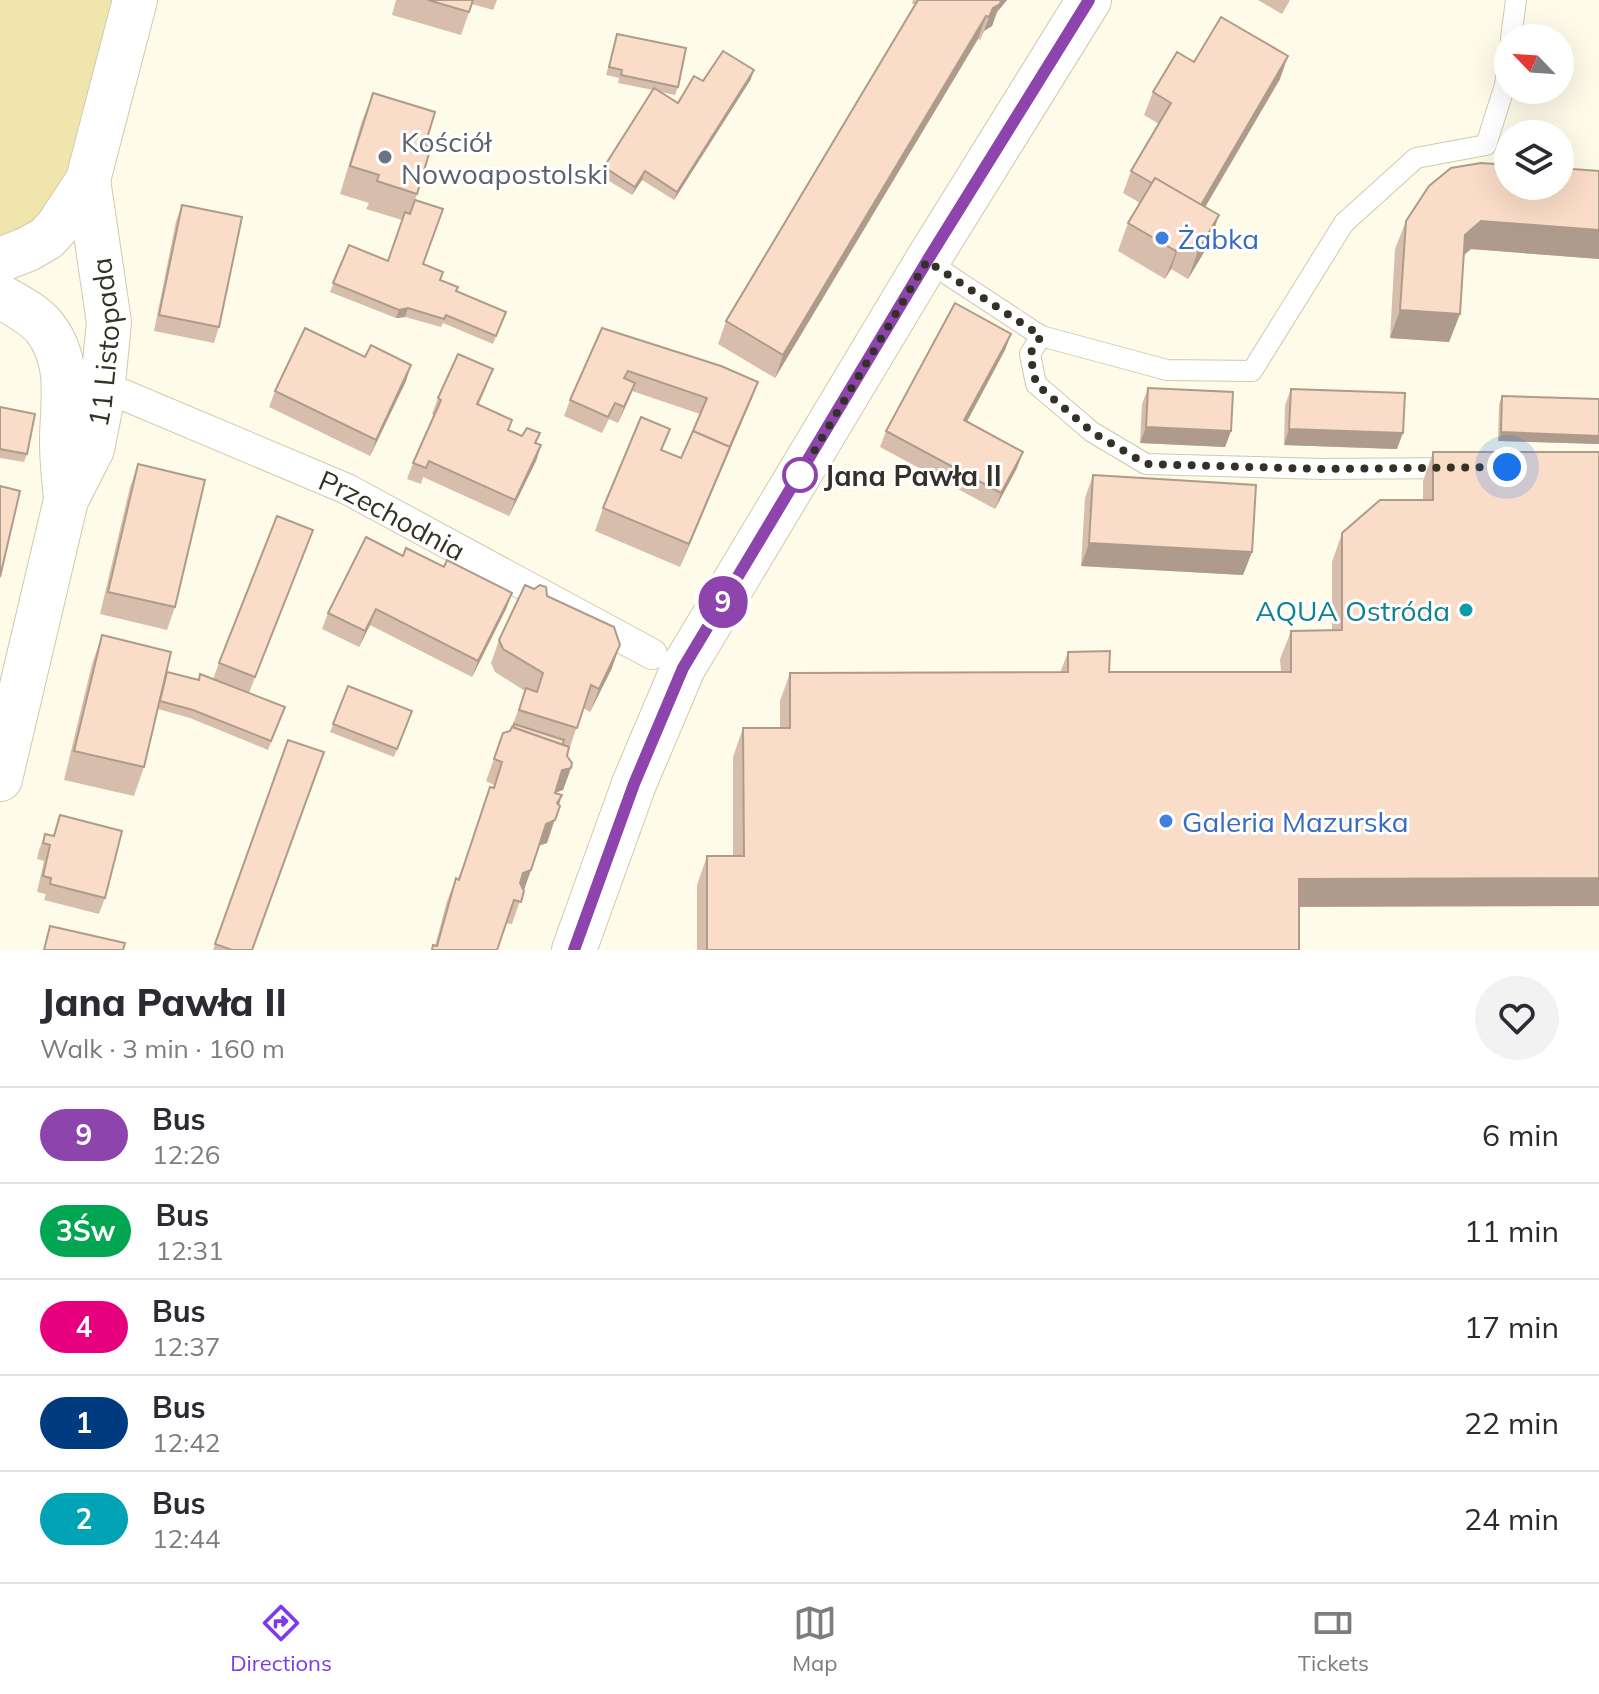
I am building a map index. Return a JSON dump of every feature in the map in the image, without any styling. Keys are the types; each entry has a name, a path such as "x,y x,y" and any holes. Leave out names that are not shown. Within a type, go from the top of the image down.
{"main road":[{"name":"11 Listopada","path":"0,260 47,238 88,180 135,0"},
{"path":"574,950 634,784 683,668 927,261 1089,0"},
{"name":"11 Listopada","path":"0,779 66,500 92,449 101,404 109,322 88,180"},
{"name":"11 Listopada","path":"0,296 36,319 45,329 63,369 62,442 66,500"}],"street":[{"name":"Przechodnia","path":"124,395 347,489 652,654"}],"lane":[{"path":"927,261 1041,336 1167,370 1252,371 1344,223 1416,158 1486,145 1499,104"},
{"path":"1041,336 1030,354 1036,384 1092,432 1146,464 1322,469 1476,468"}],"shaded area":[{"path":"0,0 112,0 61,192 51,210 0,244"}],"building":[{"path":"428,0 473,0 469,12"},
{"path":"918,0 1001,0 989,17 986,16 783,355 726,321"},
{"path":"1221,17 1288,56 1201,205 1155,178 1152,183 1131,171 1171,103 1153,92 1177,52 1194,62"},
{"path":"617,34 686,48 678,87 621,75 622,70 609,67"},
{"path":"723,51 754,70 677,192 645,171 635,187 604,167 654,88 678,103 694,76 703,81"},
{"path":"373,93 435,112 425,145 431,147 417,194 377,181 379,175 350,166"},
{"path":"1494,164 1494,200 1574,200 1574,169 1599,171 1599,230 1481,221 1465,235 1460,314 1400,310 1406,221 1429,186 1451,168"},
{"path":"1155,178 1219,215 1198,251 1181,241 1176,251 1128,223"},
{"path":"415,200 443,209 423,264 443,272 440,280 458,287 456,291 506,312 496,336 446,315 444,319 408,308 399,310 333,283 349,245 388,261 405,212 410,214"},
{"path":"182,205 242,217 219,327 159,315"},
{"path":"955,303 1011,334 964,420 1023,452 1001,493 886,431"},
{"path":"305,328 365,357 371,345 411,365 376,440 275,391"},
{"path":"602,328 721,366 758,382 730,447 693,431 707,398 628,371 624,378 635,383 624,407 615,403 608,417 570,400"},
{"path":"458,354 493,369 477,404 512,420 508,430 522,436 527,428 540,433 535,443 541,445 515,500 429,461 426,468 413,463"},
{"path":"1148,388 1233,392 1231,431 1146,427"},
{"path":"1291,389 1405,393 1403,433 1289,429"},
{"path":"1502,396 1599,399 1599,436 1501,432"},
{"path":"0,407 35,414 27,454 0,449"},
{"path":"641,417 670,429 661,450 681,458 693,431 730,447 689,544 603,508"},
{"name":"Galeria Mazurska","path":"1433,452 1599,452 1599,878 1299,879 1299,950 707,950 707,856 744,856 743,728 790,728 790,673 1068,672 1068,652 1110,651 1109,672 1291,672 1291,631 1342,630 1342,533 1380,500 1433,500"},
{"path":"138,464 205,480 175,607 108,592"},
{"path":"1093,475 1256,485 1252,552 1089,543"},
{"path":"0,486 20,491 0,577"},
{"path":"277,516 313,530 255,677 219,663"},
{"path":"366,537 403,556 406,548 444,567 447,560 512,593 478,661 376,609 365,631 328,613"},
{"path":"525,585 534,589 540,585 546,587 547,596 614,627 620,645 599,689 591,685 577,728 519,710 526,688 537,692 543,673 503,649 499,640"},
{"path":"102,635 171,652 144,767 74,751"},
{"path":"167,672 199,680 200,674 285,707 271,741 193,710 160,701"},
{"path":"348,686 412,711 397,749 333,724"},
{"path":"514,724 564,740 562,745 513,727"},
{"path":"512,727 569,747 567,756 572,763 571,768 562,770 555,793 562,795 557,803 560,806 555,820 546,824 531,870 523,873 521,902 514,900 497,950 432,950 433,945 437,946 456,878 459,880 490,787 494,788 502,762 494,759 503,733"},
{"path":"288,740 324,752 252,950 232,950 215,944"},
{"path":"60,815 122,831 105,898 50,884 51,878 43,876 50,845 43,843 45,834 54,836"},
{"path":"50,926 125,943 123,950 44,950"}],"bus line":[{"name":"9","path":"574,950 634,784 683,668 927,261 1089,0"}],"place":[{"name":"Kościół Nowoapostolski","path":"385,157"},
{"name":"Żabka","path":"1162,238"},
{"name":"Jana Pawła II","path":"800,475"},
{"name":"AQUA Ostróda","path":"1466,610"},
{"name":"Galeria Mazurska","path":"1166,821"}],"route":[{"path":"800,475 927,261 1041,336 1030,354 1036,384 1092,432 1146,464 1322,469 1507,467"}]}
